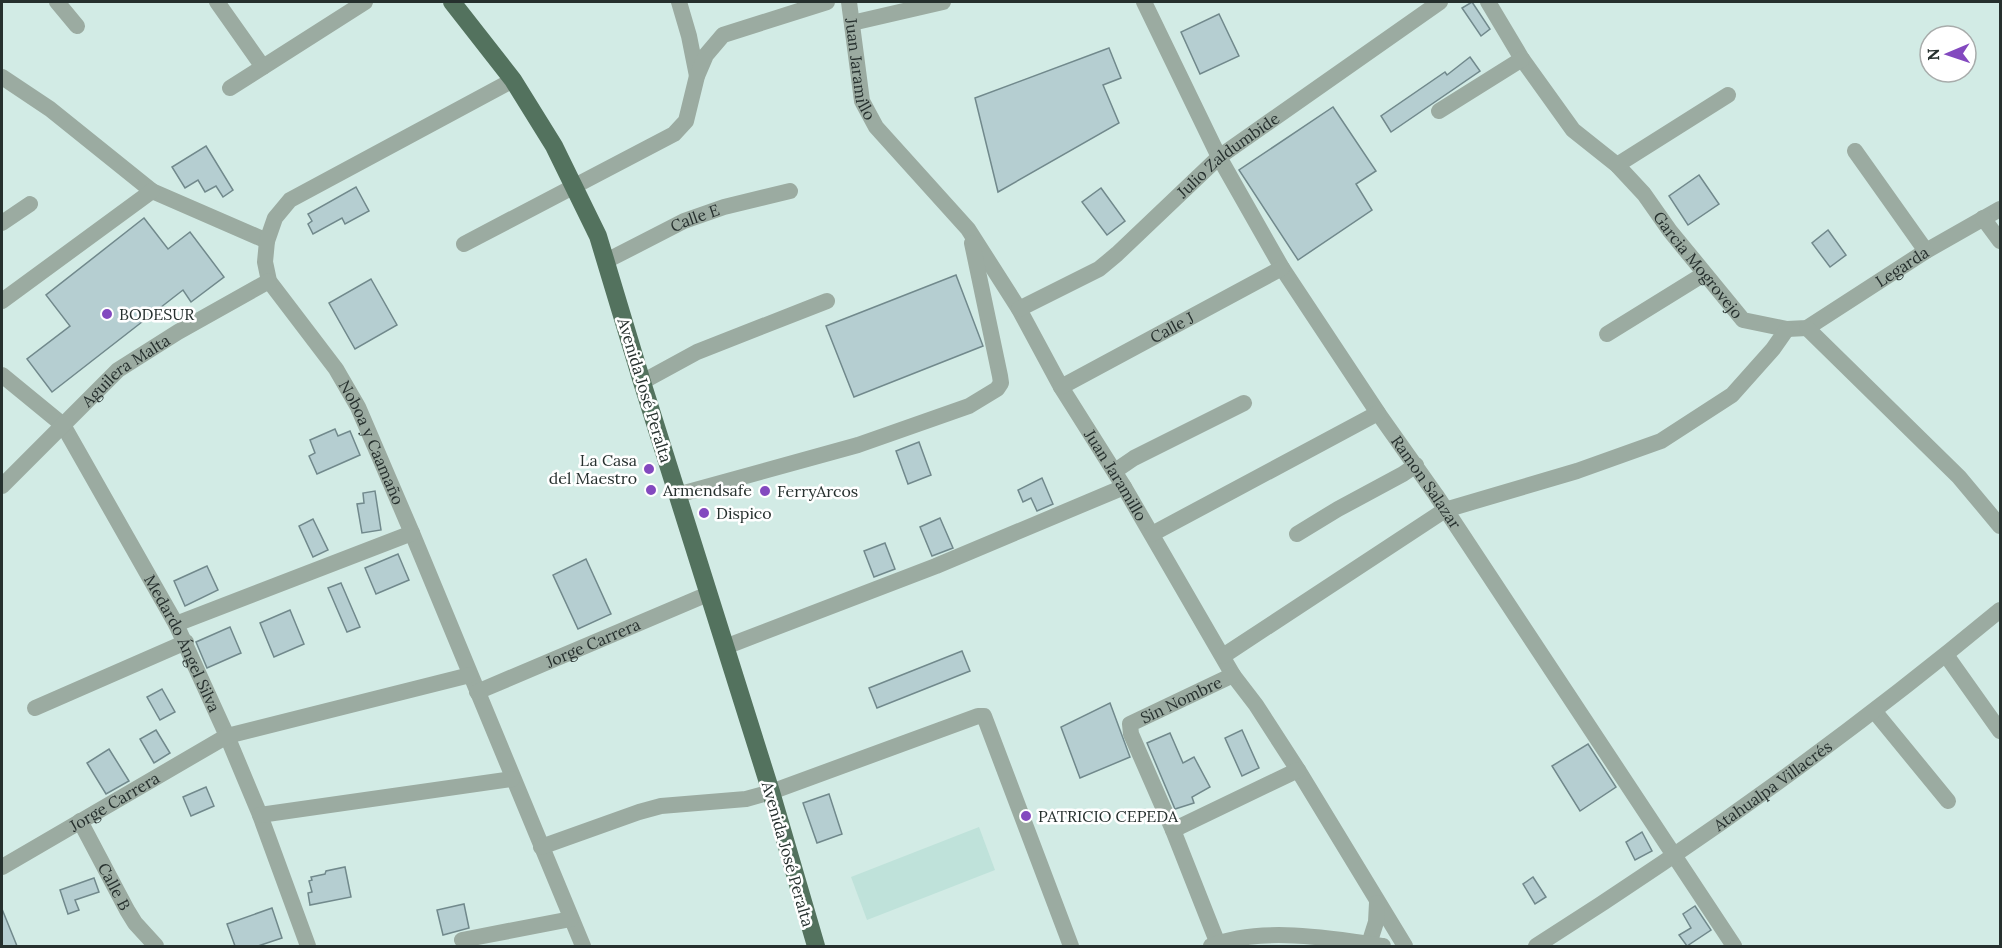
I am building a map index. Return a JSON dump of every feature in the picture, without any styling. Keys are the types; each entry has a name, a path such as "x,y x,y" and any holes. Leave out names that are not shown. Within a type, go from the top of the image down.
{"highway":[{"name":"Avenida José Peralta","path":"452,2 513,80 554,146 598,236 771,792 816,946"}],"street":[{"path":"57,2 77,26"},
{"path":"217,2 263,66"},
{"path":"230,88 365,2"},
{"path":"679,2 697,76"},
{"path":"464,244 675,134 686,121 697,76 706,55 723,35 827,2"},
{"name":"Juan Jaramillo","path":"849,2 862,101 876,127 968,229 1019,309 1061,387 1115,471 1233,675 1256,705 1298,770 1405,946"},
{"path":"852,23 943,2"},
{"name":"Ramon Salazar","path":"1144,2 1219,157 1282,268 1378,413 1416,465 1734,946"},
{"name":"Julio Zaldumbide","path":"1019,309 1099,269 1219,157 1440,2"},
{"name":"Garcia Mogrovejo","path":"1488,2 1521,59 1573,130 1617,165 1644,194 1704,274 1743,320 1787,329 1807,328"},
{"path":"1439,111 1521,59"},
{"path":"2,77 50,110 152,191 267,241"},
{"path":"269,281 265,262 267,241 275,218 290,200 513,80"},
{"path":"1617,165 1728,95"},
{"path":"1855,151 1926,251"},
{"name":"Calle E","path":"606,261 684,220 789,190"},
{"path":"2,301 152,191"},
{"path":"2,223 30,204"},
{"name":"Legarda","path":"1807,328 1926,251 2001,209"},
{"path":"1983,218 2001,241"},
{"path":"677,495 858,445 969,406 997,389 1001,383 1000,376 968,229"},
{"name":"Calle J","path":"1061,387 1282,268"},
{"path":"1607,334 1704,274"},
{"name":"Aguilera Malta","path":"2,486 118,370 178,332 269,281"},
{"name":"Noboa y Caamaño","path":"269,281 336,369 358,407 584,946"},
{"path":"642,382 697,352 827,301"},
{"path":"1807,328 1959,477 2001,526"},
{"path":"1223,656 1445,510 1577,471 1661,441 1732,395 1773,350 1787,329"},
{"name":"Medardo Ángel Silva","path":"2,375 63,425 186,642 260,815 308,946"},
{"path":"1115,471 1134,458 1244,403"},
{"path":"1152,534 1378,413"},
{"path":"1298,534 1416,465"},
{"path":"725,647 936,566 1124,487"},
{"path":"176,624 412,533"},
{"name":"Jorge Carrera","path":"477,692 708,594"},
{"name":"Atahualpa Villacrés","path":"1536,946 1675,855 1875,712 2001,610"},
{"path":"35,708 186,642"},
{"path":"1946,655 2001,731"},
{"name":"Jorge Carrera","path":"2,867 227,736 470,675"},
{"name":"Sin Nombre","path":"1173,830 1131,734 1130,724 1233,675"},
{"path":"1875,712 1948,801"},
{"path":"541,847 661,806 746,799 771,792 967,720 984,716 1071,946"},
{"path":"1298,770 1173,830 1215,945 1237,939 1263,942 1327,937 1376,945 1377,903"},
{"path":"260,815 513,779"},
{"name":"Calle B","path":"80,821 127,910 135,923 156,946"},
{"path":"462,940 572,919"}],"shaded area":[{"path":"979,827 995,870 867,920 851,877"}],"building":[{"path":"1472,2 1490,29 1481,36 1462,8"},
{"path":"1219,14 1239,56 1200,74 1181,32"},
{"path":"1109,48 1121,78 1103,85 1119,123 998,192 975,98"},
{"path":"1470,57 1480,71 1391,132 1381,116 1445,72 1447,75"},
{"path":"1333,107 1376,171 1356,184 1372,210 1298,260 1239,170"},
{"path":"206,146 233,190 223,197 216,186 205,192 198,180 185,188 172,167"},
{"path":"1699,175 1719,204 1688,225 1669,196"},
{"path":"356,187 369,211 345,224 342,218 313,234 308,224 312,221 308,214"},
{"path":"1101,188 1125,221 1107,235 1082,202"},
{"name":"BODESUR","path":"144,218 168,249 190,232 224,277 191,302 183,290 52,392 27,359 70,326 46,295"},
{"path":"1828,230 1846,255 1830,267 1812,243"},
{"path":"956,275 983,346 854,397 826,326"},
{"path":"371,279 397,325 355,349 329,303"},
{"path":"335,429 338,436 350,431 360,455 317,474 309,456 315,453 310,440"},
{"path":"919,442 931,475 908,484 896,451"},
{"path":"1042,478 1053,504 1037,511 1031,498 1023,502 1018,490"},
{"path":"375,491 381,530 362,533 357,504 364,503 363,493"},
{"path":"940,518 953,548 932,556 920,527"},
{"path":"313,519 328,550 313,557 299,526"},
{"path":"885,543 895,569 874,577 864,551"},
{"path":"398,554 409,580 376,594 365,568"},
{"path":"586,559 611,614 578,629 553,575"},
{"path":"207,566 218,590 185,606 174,581"},
{"path":"341,583 360,627 347,632 328,588"},
{"path":"290,610 304,644 274,657 260,623"},
{"path":"230,627 241,653 207,668 196,642"},
{"path":"962,651 970,671 877,708 869,688"},
{"path":"162,689 175,712 160,720 147,697"},
{"path":"1110,703 1130,757 1080,778 1061,727"},
{"path":"156,730 170,753 154,763 140,739"},
{"path":"1242,730 1259,768 1242,776 1225,738"},
{"path":"1170,733 1183,763 1194,757 1210,787 1192,797 1194,803 1175,809 1147,743"},
{"path":"1588,744 1616,787 1580,811 1552,766"},
{"path":"109,749 129,781 106,794 87,763"},
{"path":"206,787 214,806 191,816 183,797"},
{"path":"829,794 842,834 817,843 803,803"},
{"path":"1642,832 1652,851 1635,860 1626,842"},
{"path":"345,867 351,897 310,905 308,893 312,892 309,881 312,880 311,877"},
{"path":"1533,877 1546,897 1535,904 1523,884"},
{"path":"94,878 99,892 75,900 79,910 68,914 60,890"},
{"path":"464,904 469,928 443,935 437,910"},
{"path":"1695,906 1711,930 1687,946 1679,935 1691,928 1683,914"},
{"path":"272,908 282,938 258,946 235,946 227,924"},
{"path":"2,909 17,946 2,946"}],"place":[{"name":"BODESUR","path":"107,314"},
{"name":"La Casa del Maestro","path":"649,469"},
{"name":"Armendsafe","path":"651,490"},
{"name":"FerryArcos","path":"765,491"},
{"name":"Dispico","path":"704,513"},
{"name":"PATRICIO CEPEDA","path":"1026,816"}]}
